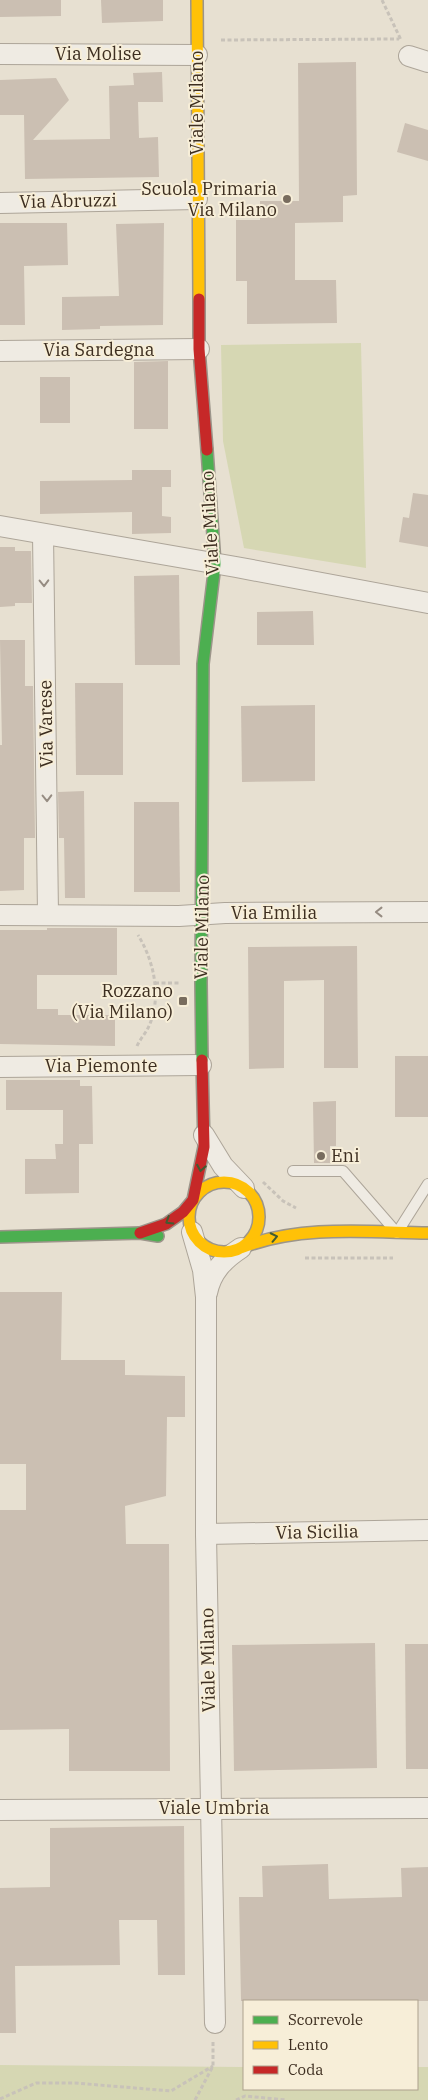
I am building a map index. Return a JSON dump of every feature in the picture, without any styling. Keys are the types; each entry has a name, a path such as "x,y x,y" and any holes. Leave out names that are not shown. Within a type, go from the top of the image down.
{"street":[{"name":"Viale Milano","path":"194,1200 202,1159 204,1135 201,1066 201,914 204,664 215,564 199,349 196,0"},
{"name":"Via Molise","path":"0,54 197,47"},
{"path":"404,47 428,62"},
{"name":"Via Abruzzi","path":"0,202 197,199"},
{"name":"Via Sardegna","path":"0,351 199,349"},
{"path":"0,526 428,604"},
{"name":"Via Varese","path":"43,534 48,914"},
{"name":"Via Emilia","path":"0,915 178,916 201,914 428,912"},
{"name":"Via Piemonte","path":"0,1067 201,1066"},
{"name":"Viale Milano","path":"204,1135 223,1166 252,1188"},
{"path":"140,1233 166,1224 183,1212 202,1190 218,1182 230,1182 252,1188 272,1214"},
{"path":"206,1297 214,1274 222,1263 242,1248 255,1235 259,1223 258,1208 252,1188"},
{"path":"194,1200 189,1217 203,1270 206,1297"},
{"path":"285,1223 306,1232"},
{"path":"194,1241 225,1252 270,1238 306,1232 428,1233"},
{"path":"0,1237 140,1233 169,1237"},
{"name":"Viale Milano","path":"206,1297 206,1534 215,2024"},
{"name":"Via Sicilia","path":"206,1534 428,1530"},
{"name":"Viale Umbria","path":"0,1810 428,1808"}],"lane":[{"path":"293,1171 343,1171 397,1233 428,1184"}],"path":[{"path":"197,47 404,47 382,0"},
{"path":"126,915 141,940 151,962 155,983 154,1002 149,1025 137,1045 136,1066"},
{"path":"252,1188 298,1209"},
{"path":"299,1258 398,1258"},
{"path":"195,2100 213,2066 215,2024"},
{"path":"0,2099 36,2082 75,2082 171,2091 213,2066"},
{"path":"236,2100 245,2096 287,2100"}],"green space":[{"path":"361,343 366,568 244,548 223,441 221,345"},
{"path":"0,2065 243,2067 243,2090 418,2090 418,2067 428,2067 428,2100 0,2100"}],"building":[{"path":"0,0 61,0 61,16 0,17"},
{"path":"101,0 163,0 163,21 102,23"},
{"path":"356,62 357,195 343,196 343,222 295,223 295,280 336,280 337,323 247,324 247,281 236,281 236,220 260,220 260,201 299,201 298,63"},
{"path":"162,72 163,102 138,102 139,138 158,137 159,177 25,179 24,115 0,115 0,80 56,78 69,100 33,140 110,139 109,86 134,85 133,73"},
{"path":"405,123 428,130 428,161 397,152"},
{"path":"0,223 67,223 68,265 24,266 25,325 0,325"},
{"path":"164,223 163,325 100,326 100,329 62,330 62,297 119,296 116,224"},
{"path":"168,361 168,429 134,429 134,362"},
{"path":"40,377 70,377 70,423 40,423"},
{"path":"132,470 171,470 171,487 162,487 162,516 171,517 171,533 132,534 132,512 40,514 40,481 132,480"},
{"path":"413,493 428,495 428,547 399,542 403,517 409,518"},
{"path":"0,547 15,547 15,551 31,551 32,603 15,603 15,606 0,607"},
{"path":"179,575 180,665 135,665 134,576"},
{"path":"313,611 314,645 257,645 257,612"},
{"path":"0,640 25,640 25,686 33,686 35,838 24,838 24,890 0,891 0,745 2,745"},
{"path":"75,683 123,683 123,775 76,775"},
{"path":"315,705 315,781 242,782 241,706"},
{"path":"84,791 85,898 65,898 64,838 59,838 58,792"},
{"path":"134,802 179,802 180,892 134,892"},
{"path":"47,928 117,928 117,975 37,975 37,1009 58,1009 58,1015 115,1015 115,1046 0,1044 0,930 47,930"},
{"path":"357,946 358,1068 324,1068 324,980 284,981 284,1068 249,1069 248,947"},
{"path":"395,1056 428,1056 428,1117 395,1117"},
{"path":"6,1080 80,1080 80,1086 92,1086 93,1144 79,1144 79,1193 25,1194 25,1159 56,1159 55,1144 63,1144 63,1110 6,1110"},
{"path":"336,1101 336,1146 330,1146 330,1163 314,1163 313,1102"},
{"path":"0,1292 62,1292 61,1360 125,1360 125,1375 185,1376 185,1417 167,1417 166,1496 125,1506 126,1544 169,1544 170,1771 69,1771 69,1729 0,1730 0,1510 26,1510 26,1464 0,1464"},
{"path":"375,1643 377,1768 234,1771 232,1645"},
{"path":"405,1644 428,1644 428,1769 406,1769"},
{"path":"184,1826 185,1975 158,1975 157,1920 119,1920 120,1965 15,1966 16,2033 0,2033 0,1888 50,1887 50,1828"},
{"path":"328,1864 329,1899 402,1897 401,1868 428,1867 428,2001 241,2001 239,1897 263,1897 262,1866"}],"traffic: fast":[{"path":"202,1060 203,664 215,564 207,450"},
{"path":"0,1237 140,1233 158,1236"}],"traffic: slow":[{"path":"197,0 199,299"},
{"path":"231,1182 244,1188 253,1197 257,1203 259,1217 257,1231 249,1242 238,1250 217,1252 210,1250 199,1242 191,1231 189,1210 191,1203 199,1192 210,1184 231,1182"},
{"path":"243,1247 288,1235 335,1231 428,1233"}],"traffic: jam":[{"path":"199,299 199,349 207,450"},
{"path":"140,1233 166,1224 183,1212 193,1200 204,1147 202,1060"}],"place":[{"name":"Scuola Primaria Via Milano","path":"287,199"},
{"name":"Rozzano (Via Milano)","path":"183,1001"},
{"name":"Eni","path":"321,1156"}]}
